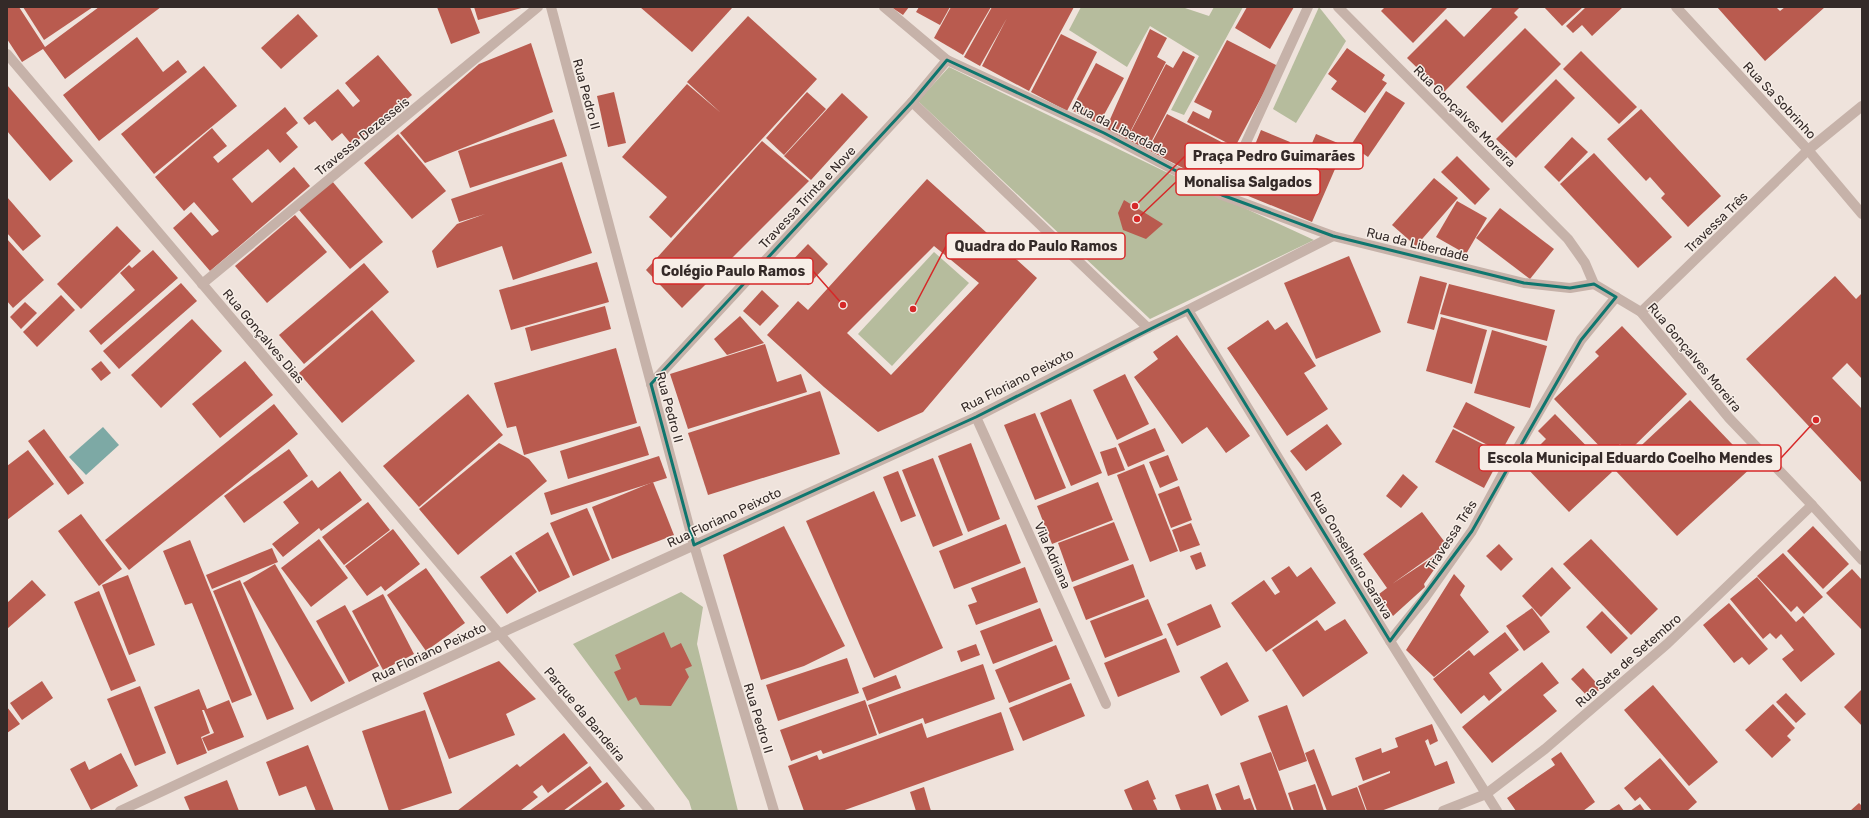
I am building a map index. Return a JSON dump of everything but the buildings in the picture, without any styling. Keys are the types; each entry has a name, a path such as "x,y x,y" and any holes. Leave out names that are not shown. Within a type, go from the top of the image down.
{"street":[{"name":"Travessa Dezesseis","path":"202,284 538,7"},
{"name":"Rua Pedro II","path":"551,7 694,545 774,811"},
{"name":"Rua da Liberdade","path":"884,7 947,60 1104,134 1222,195 1333,236 1524,283 1570,288 1594,284"},
{"path":"1222,195 1308,7"},
{"name":"Rua Gonçalves Moreira","path":"1338,7 1568,239 1585,263 1594,284 1641,312 1728,418 1812,505 1862,560"},
{"name":"Rua Sa Sobrinho","path":"1676,7 1808,150 1862,214"},
{"name":"Rua Gonçalves Dias","path":"7,54 501,633"},
{"name":"Travessa Trinta e Nove","path":"651,384 912,102 947,60"},
{"path":"912,102 1148,328"},
{"name":"Travessa Três","path":"1641,312 1808,150 1862,106"},
{"name":"Rua Floriano Peixoto","path":"120,811 501,633 976,417 1148,328 1188,310 1333,236"},
{"name":"Travessa Três","path":"1390,641 1424,599 1472,531 1506,468 1581,340 1616,297"},
{"name":"Rua Conselheiro Saraiva","path":"1188,310 1390,641 1497,811"},
{"name":"Vila Adriana","path":"976,417 1106,704"},
{"name":"Rua Sete de Setembro","path":"1443,811 1486,794 1545,749 1667,644 1812,505"},
{"name":"Parque da Bandeira","path":"501,633 650,811"}],"highlighted area":[{"path":"947,60 1104,133 1222,195 1333,236 1524,283 1570,288 1594,284 1616,297 1581,340 1472,531 1390,641 1188,310 976,417 694,545 651,384 912,102"}],"green space":[{"path":"1081,7 1182,7 1209,16 1214,7 1243,7 1184,115 1171,110 1199,56 1150,26 1127,67 1069,30"},
{"path":"1319,7 1346,41 1296,123 1273,109"},
{"path":"949,67 1166,172 1314,240 1150,319 918,101"},
{"path":"934,252 969,283 892,366 858,334"},
{"path":"681,592 703,607 697,644 738,811 692,811 689,801 573,644"}],"water":[{"path":"103,427 119,445 86,475 69,457"}],"place":[{"name":"Praça Pedro Guimarães","path":"1135,206"},
{"name":"Monalisa Salgados","path":"1137,219"},
{"name":"Colégio Paulo Ramos","path":"843,305"},
{"name":"Quadra do Paulo Ramos","path":"913,309"},
{"name":"Escola Municipal Eduardo Coelho Mendes","path":"1816,420"}]}
